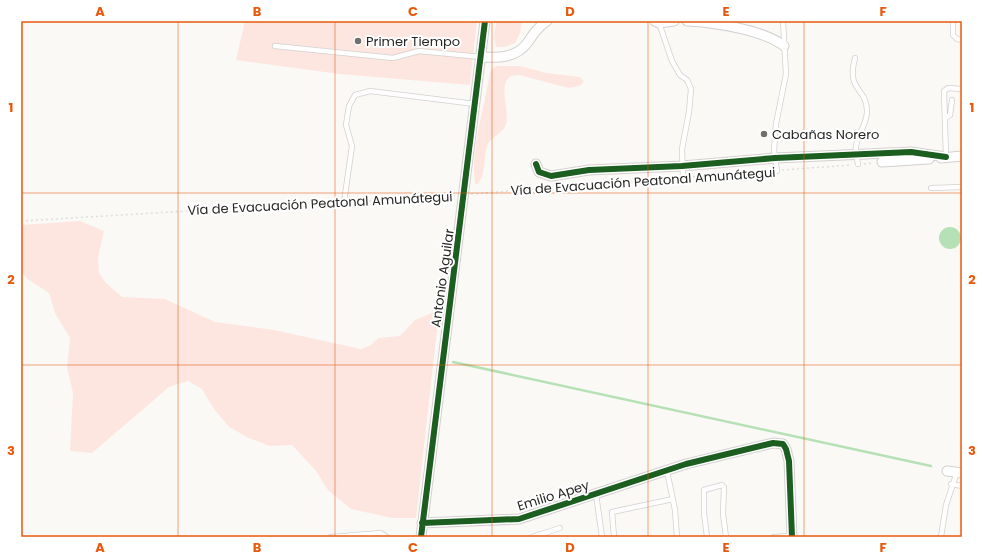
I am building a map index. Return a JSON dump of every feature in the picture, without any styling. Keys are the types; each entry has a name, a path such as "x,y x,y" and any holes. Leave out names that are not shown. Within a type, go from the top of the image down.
{"street":[{"name":"Antonio Aguilar","path":"421,537 485,21"},
{"path":"481,57 511,56 518,53 539,26 547,21"},
{"path":"657,22 674,21"},
{"path":"686,21 720,25 767,36 784,46"},
{"path":"536,164 539,172 551,176 589,170 682,166 775,158 857,159 911,152 946,157"},
{"path":"882,162 962,156"},
{"name":"Emilio Apey","path":"422,524 519,519 686,464 764,444 783,444 789,461 792,537"},
{"path":"947,471 959,473"}],"lane":[{"path":"777,170 775,158 776,124 786,74 783,21"},
{"path":"953,21 953,35 956,39 962,40"},
{"path":"657,22 672,61 680,75 687,80 691,89 689,112 682,149 683,178"},
{"path":"275,46 393,58 419,51 481,57"},
{"path":"855,58 852,71 854,84 865,100 868,112 856,146 857,159"},
{"path":"946,157 944,91 948,88 962,89"},
{"path":"344,202 352,146 346,125 349,106 355,95 370,91 475,104"},
{"path":"945,118 950,114 952,100"},
{"path":"931,188 962,187"},
{"path":"667,471 675,510 677,537"},
{"path":"941,537 942,523 951,484 959,473"},
{"path":"951,484 962,486"},
{"path":"707,537 704,513 704,490 722,485 724,486 723,514 726,537"},
{"path":"596,494 602,537"},
{"path":"614,537 612,512 673,498"},
{"path":"532,537 560,528"},
{"path":"331,537 381,533 387,537"},
{"path":"774,537 792,537"}],"shaded area":[{"name":"Primer Tiempo","path":"245,21 477,21 470,85 339,74 236,60"},
{"path":"496,21 522,21 520,33 515,43 505,47 496,47 494,38"},
{"path":"497,66 520,66 547,73 580,77 584,82 579,86 569,88 519,75 511,76 507,80 505,86 506,124 505,127 488,144 485,154 483,175 477,185 475,183 474,170 476,142 490,72"},
{"path":"80,221 104,231 98,258 99,273 106,283 122,297 165,299 215,322 274,330 361,349 371,345 378,338 400,336 415,320 432,313 437,330 416,518 392,518 351,509 328,490 316,471 292,445 270,446 249,438 229,427 214,409 202,389 188,381 169,387 92,453 70,451 73,393 67,368 70,338 55,313 49,293 26,278 21,270 21,225"},
{"path":"946,227 954,227 961,234 961,242 954,249 946,249 939,242 939,234"}],"waterway":[{"path":"453,362 931,466"}],"cycle path":[{"path":"421,537 485,21"},
{"name":"Vía de Evacuación Peatonal Amunátegui","path":"536,164 539,172 551,176 589,170 682,166 775,158 911,152 946,157"},
{"path":"422,523 519,519 686,464 773,443 783,444 789,461 792,537"}],"place":[{"name":"Primer Tiempo","path":"358,41"},
{"name":"Cabañas Norero","path":"764,134"}]}
